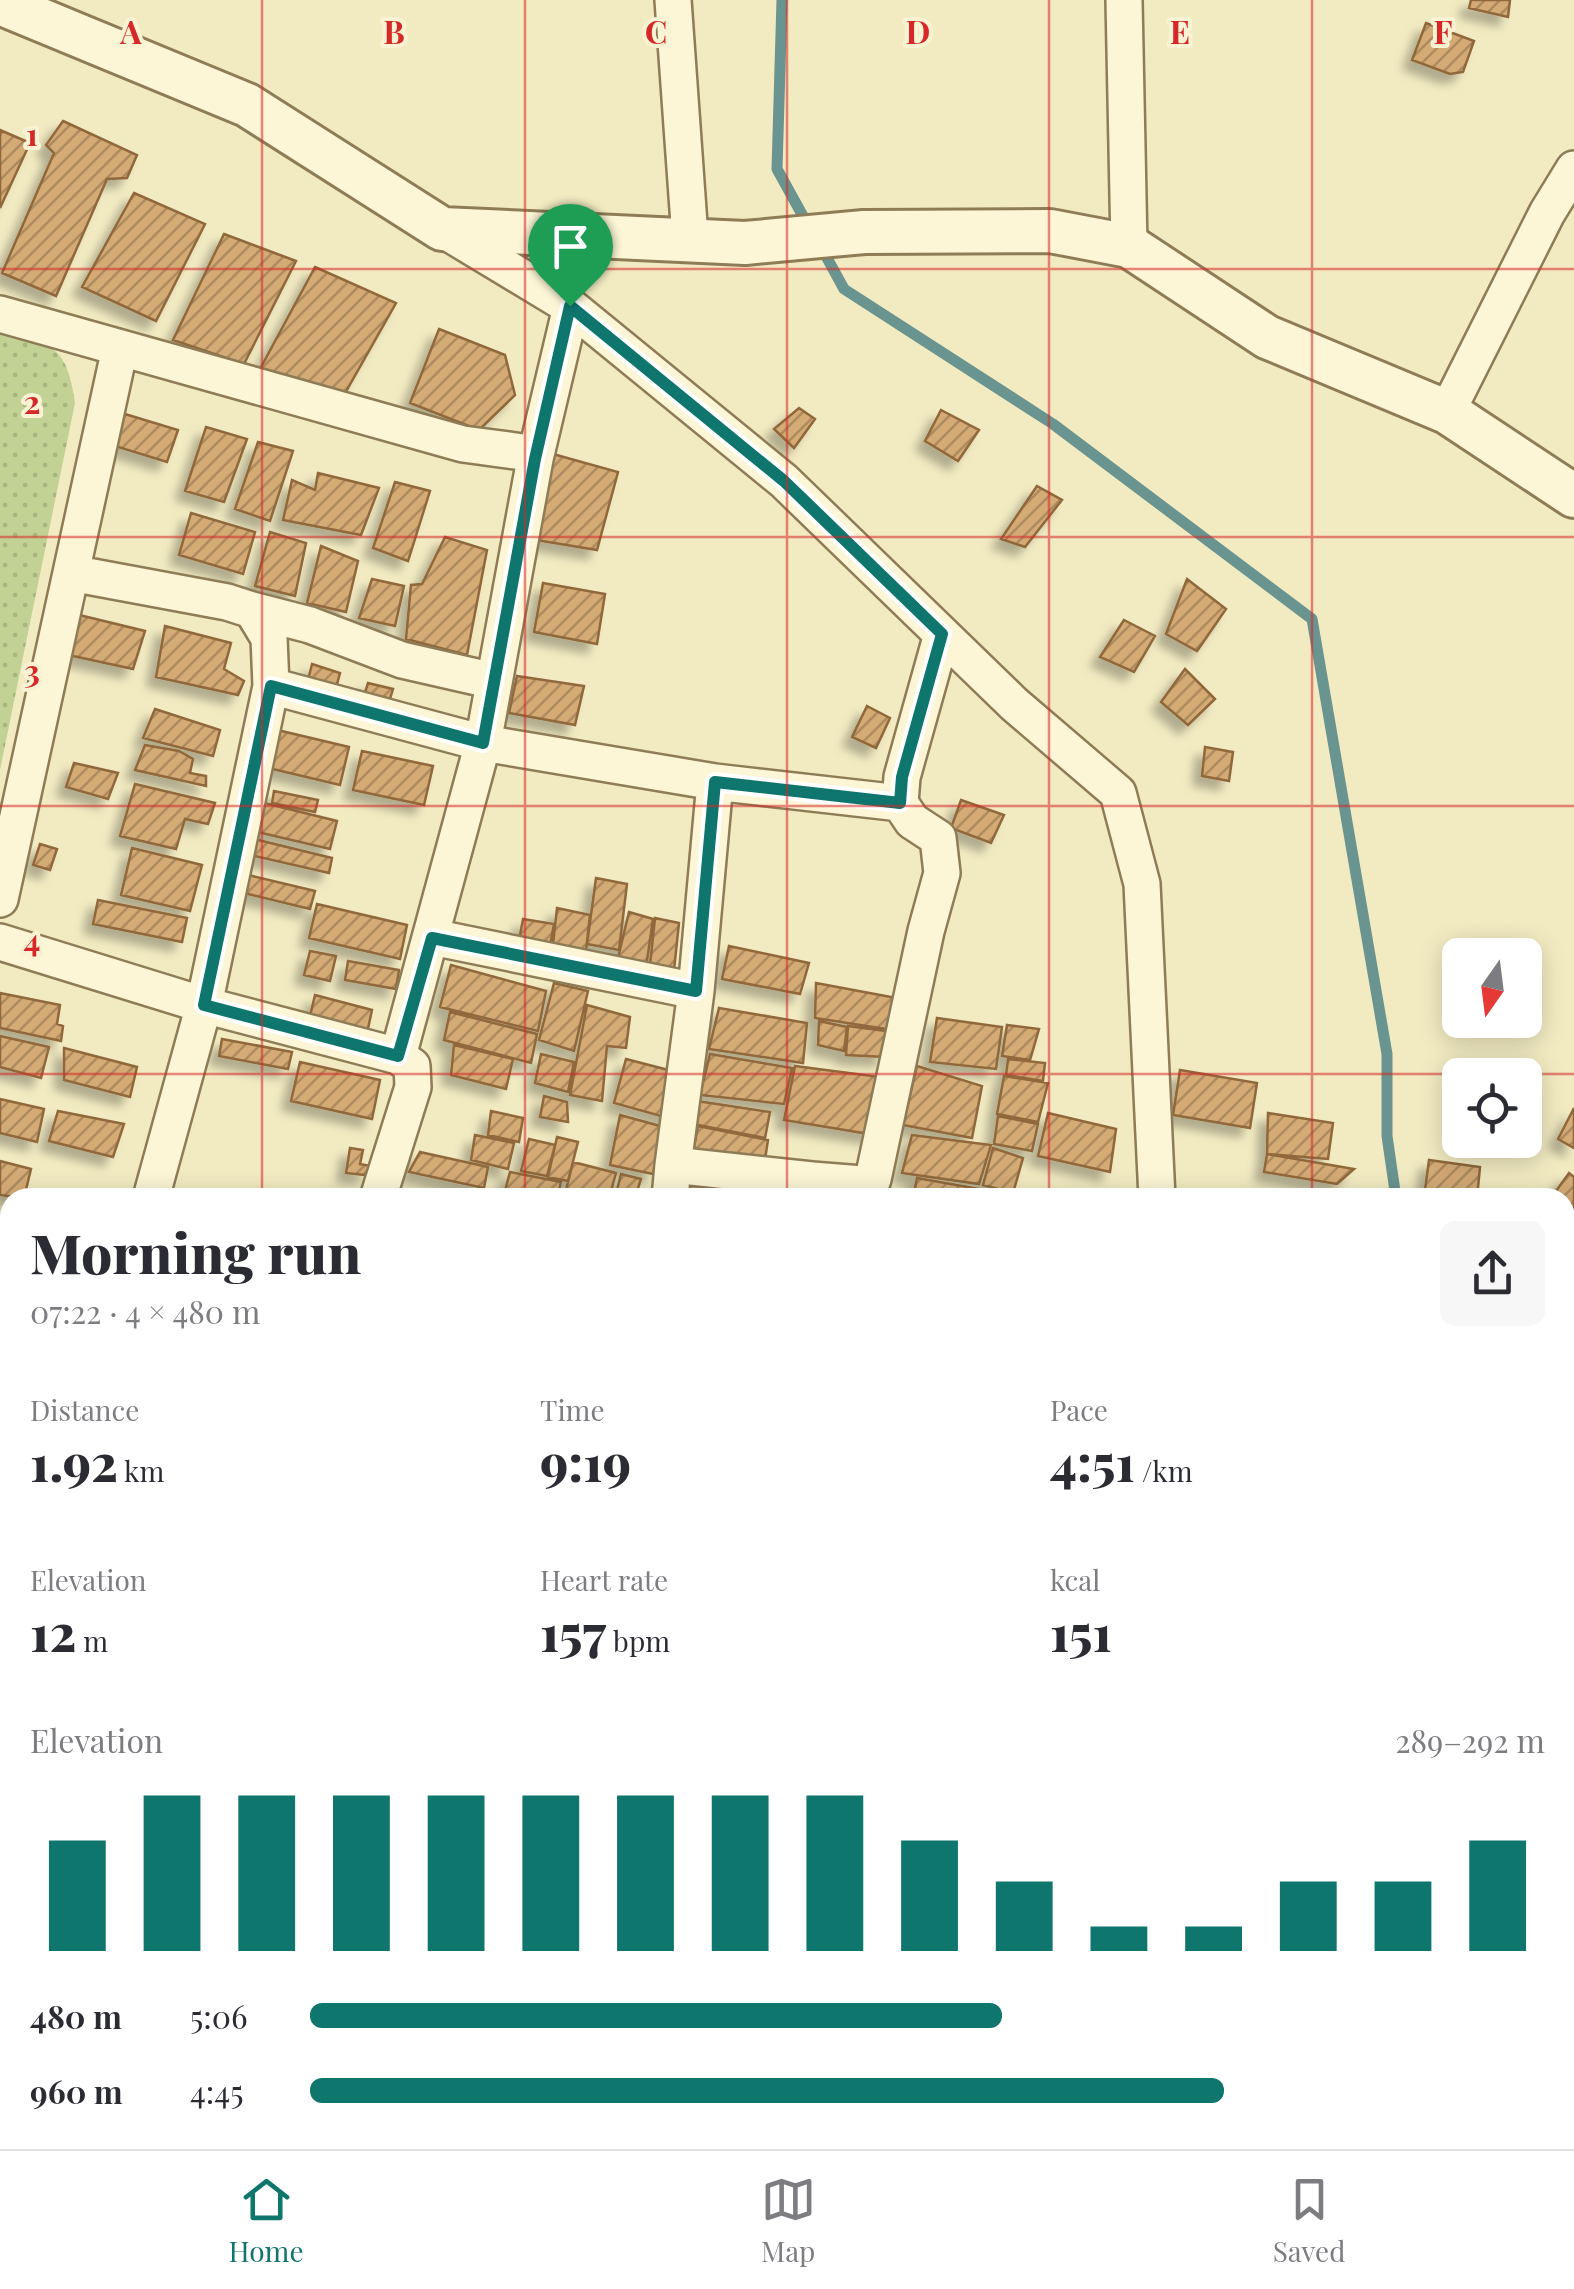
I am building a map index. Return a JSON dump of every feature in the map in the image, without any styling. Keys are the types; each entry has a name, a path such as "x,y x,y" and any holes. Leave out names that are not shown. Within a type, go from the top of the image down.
{"street":[{"path":"673,0 690,238"},
{"path":"1124,0 1129,246"},
{"path":"0,3 246,105 570,306 784,481 1014,704 1118,793 1142,884 1157,1188"},
{"path":"1447,412 1546,214 1574,169"},
{"path":"442,229 745,242 864,232 1050,231 1129,246 1267,337 1447,412 1572,491"},
{"path":"398,1056 483,743 535,459 570,306"},
{"path":"0,314 463,444 522,452 535,459"},
{"path":"0,899 120,348"},
{"path":"71,573 228,602 310,625 402,660 494,681"},
{"path":"153,1188 204,1005 271,686 269,638 252,610"},
{"path":"821,1188 862,1184 872,1179 942,873 938,838 912,821 900,803 902,777 942,634"},
{"path":"271,686 483,743 715,782 900,803"},
{"path":"715,782 696,991 671,1181 794,1188"},
{"path":"432,938 696,991"},
{"path":"0,942 204,1005 398,1056 412,1066 413,1087 381,1188"}],"green space":[{"path":"0,326 54,350 67,369 75,403 0,770"}],"building":[{"path":"1471,0 1510,0 1508,17 1469,8"},
{"path":"1426,23 1474,41 1463,72 1450,74 1412,60"},
{"path":"63,121 137,155 127,178 107,179 56,296 2,273 54,153 46,145"},
{"path":"0,130 30,143 0,208"},
{"path":"134,193 205,224 156,321 82,287"},
{"path":"224,234 296,261 244,364 173,340"},
{"path":"315,267 396,303 344,395 260,369"},
{"path":"439,329 505,355 515,395 479,430 410,403"},
{"path":"799,408 815,419 794,448 774,429"},
{"path":"941,410 979,430 958,461 925,441"},
{"path":"125,414 178,430 167,462 115,446"},
{"path":"206,427 247,439 224,502 185,491"},
{"path":"258,442 293,451 270,521 235,509"},
{"path":"553,454 618,472 597,550 536,540"},
{"path":"318,473 379,488 361,535 283,520 292,480 315,490"},
{"path":"395,482 430,491 408,561 373,548"},
{"path":"1037,486 1062,500 1025,547 1001,539"},
{"path":"191,513 255,532 243,574 179,555"},
{"path":"270,532 306,543 295,596 255,586"},
{"path":"445,537 487,550 467,655 406,639 411,585 422,584"},
{"path":"321,546 358,561 346,612 307,603"},
{"path":"372,579 404,586 395,626 359,618"},
{"path":"1187,579 1226,609 1197,651 1166,634"},
{"path":"543,583 605,594 597,644 534,632"},
{"path":"67,612 145,631 133,669 59,653"},
{"path":"1124,620 1155,636 1134,672 1100,657"},
{"path":"165,626 231,643 224,669 244,681 238,695 156,677"},
{"path":"312,664 340,673 333,699 305,692"},
{"path":"1185,669 1215,699 1188,725 1161,702"},
{"path":"517,676 584,686 575,725 509,713"},
{"path":"368,683 393,689 386,712 361,705"},
{"path":"867,706 890,718 876,748 852,737"},
{"path":"155,709 220,730 213,756 143,738"},
{"path":"269,728 349,747 340,785 260,766"},
{"path":"145,745 179,751 193,759 190,773 206,776 206,786 135,770"},
{"path":"1205,747 1233,752 1229,781 1202,776"},
{"path":"362,751 433,766 424,805 353,790"},
{"path":"74,763 118,773 108,799 66,787"},
{"path":"135,784 215,803 208,824 185,819 176,849 120,836"},
{"path":"274,791 318,800 315,812 272,803"},
{"path":"961,800 1004,815 991,843 951,828"},
{"path":"256,801 337,821 330,849 249,830"},
{"path":"250,838 332,858 329,873 246,854"},
{"path":"40,844 57,849 50,870 33,865"},
{"path":"132,848 202,865 190,911 121,895"},
{"path":"244,874 315,891 310,909 240,892"},
{"path":"596,878 627,884 619,950 587,944"},
{"path":"98,900 187,918 182,942 93,924"},
{"path":"317,904 407,925 400,959 309,938"},
{"path":"557,908 590,915 586,951 553,944"},
{"path":"629,912 653,919 646,968 617,962"},
{"path":"655,918 679,923 674,970 650,965"},
{"path":"523,919 554,924 548,957 517,951"},
{"path":"729,946 809,963 800,994 722,979"},
{"path":"310,951 336,956 330,981 304,975"},
{"path":"348,961 399,970 396,989 345,980"},
{"path":"451,965 546,991 538,1031 440,1007"},
{"path":"554,983 588,991 574,1051 539,1040"},
{"path":"816,983 907,1000 899,1031 815,1018"},
{"path":"0,993 60,1005 57,1024 63,1026 61,1041 0,1028"},
{"path":"315,995 372,1010 366,1038 308,1024"},
{"path":"587,1005 630,1017 626,1048 607,1046 602,1101 570,1095"},
{"path":"719,1008 807,1023 803,1063 709,1049"},
{"path":"450,1012 537,1034 531,1063 444,1040"},
{"path":"937,1018 1002,1027 996,1069 930,1062"},
{"path":"819,1021 847,1027 844,1051 818,1045"},
{"path":"1007,1025 1039,1029 1030,1060 1002,1056"},
{"path":"848,1026 886,1031 885,1057 846,1055"},
{"path":"0,1036 49,1047 41,1078 0,1067"},
{"path":"222,1039 292,1052 288,1069 219,1056"},
{"path":"454,1045 513,1059 506,1089 451,1075"},
{"path":"64,1048 137,1067 130,1097 64,1080"},
{"path":"541,1054 574,1062 568,1092 535,1083"},
{"path":"710,1054 792,1068 784,1104 700,1095"},
{"path":"626,1059 680,1073 675,1120 614,1103"},
{"path":"1008,1059 1045,1063 1043,1081 1006,1075"},
{"path":"300,1062 380,1080 372,1119 291,1101"},
{"path":"795,1066 888,1078 875,1135 784,1120"},
{"path":"917,1066 982,1086 972,1138 903,1125"},
{"path":"1180,1070 1257,1083 1250,1128 1173,1115"},
{"path":"1004,1076 1048,1083 1038,1122 997,1114"},
{"path":"544,1096 567,1102 568,1122 540,1117"},
{"path":"0,1099 44,1109 37,1142 0,1133"},
{"path":"697,1101 770,1112 765,1138 693,1124"},
{"path":"1574,1108 1574,1148 1558,1139"},
{"path":"58,1111 124,1124 113,1157 49,1141"},
{"path":"491,1111 523,1118 519,1142 488,1135"},
{"path":"1048,1113 1116,1129 1110,1172 1038,1156"},
{"path":"1268,1113 1333,1123 1328,1159 1267,1154"},
{"path":"620,1115 664,1127 653,1174 610,1165"},
{"path":"998,1116 1038,1124 1032,1151 994,1144"},
{"path":"698,1126 768,1140 764,1166 693,1152"},
{"path":"475,1135 514,1143 508,1169 471,1160"},
{"path":"912,1135 991,1145 979,1184 902,1173"},
{"path":"557,1137 578,1142 568,1181 548,1177"},
{"path":"529,1139 555,1145 547,1176 521,1171"},
{"path":"350,1148 363,1150 360,1164 371,1166 364,1175 346,1173"},
{"path":"993,1148 1023,1158 1014,1188 983,1185"},
{"path":"420,1152 488,1167 484,1188 409,1172"},
{"path":"1267,1154 1354,1169 1337,1184 1264,1172"},
{"path":"1429,1160 1480,1167 1478,1188 1425,1188"},
{"path":"0,1161 31,1169 26,1188 0,1188"},
{"path":"573,1162 616,1173 612,1188 566,1188"},
{"path":"510,1172 561,1182 560,1188 506,1188"},
{"path":"1569,1173 1574,1177 1574,1188 1558,1188"},
{"path":"621,1174 641,1179 638,1188 618,1188"},
{"path":"694,1174 792,1188 690,1188"},
{"path":"917,1178 973,1188 915,1188"}],"waterway":[{"path":"782,0 777,169 809,227"},
{"path":"821,247 844,289 1053,424 1312,619 1387,1054 1387,1136 1395,1188"}],"route":[{"path":"570,306 784,481 942,634 902,777 900,803 715,782 696,991 432,938 398,1056 204,1005 271,686 483,743 535,459 570,306"}]}
